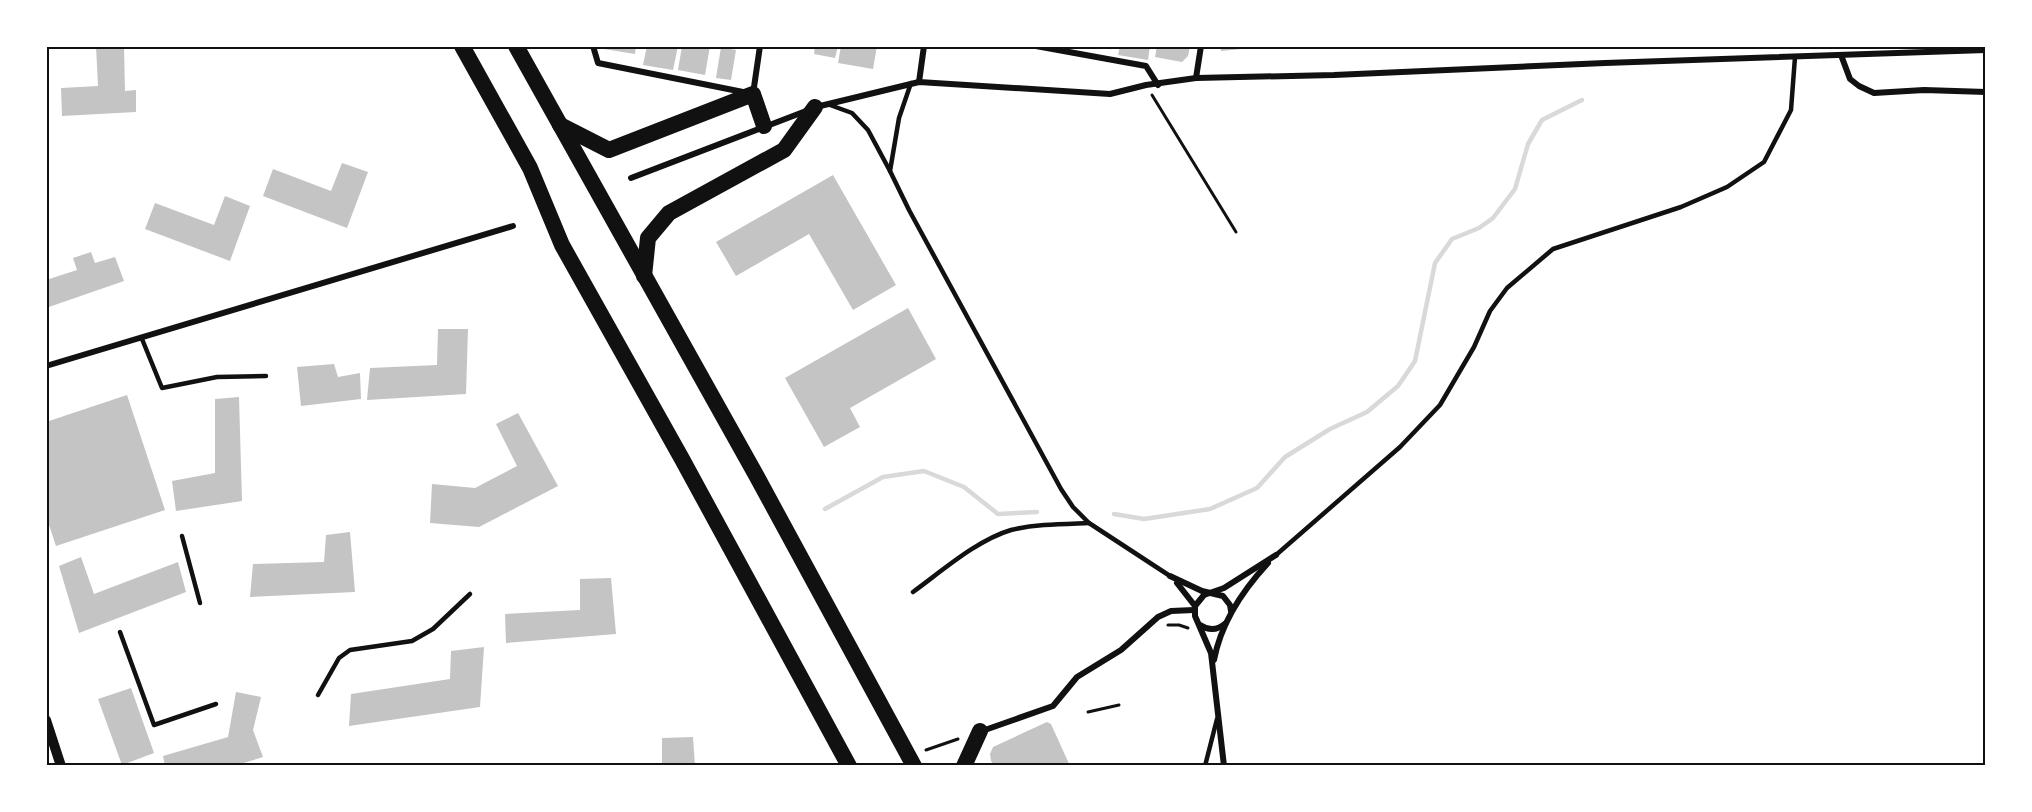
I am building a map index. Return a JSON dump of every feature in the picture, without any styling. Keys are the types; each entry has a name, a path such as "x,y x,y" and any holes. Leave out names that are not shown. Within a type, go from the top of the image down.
{"highway":[{"path":"462,46 530,168 562,245 849,765"},
{"path":"516,46 756,475 914,765"},
{"path":"560,124 609,150 753,94 764,126"},
{"path":"644,276 648,238 669,213 784,150 822,106"},
{"path":"964,765 980,731"}],"street":[{"path":"593,46 598,63 753,94 760,46"},
{"path":"919,82 924,46"},
{"path":"1036,46 1146,66 1158,85"},
{"path":"1196,78 1201,46"},
{"path":"631,178 822,106 919,82 1110,94 1146,85 1196,78 1334,75 1986,50"},
{"path":"1841,55 1850,79 1874,93 1924,90 1986,92"},
{"path":"46,366 513,226"},
{"path":"1195,608 1200,597 1224,588 1276,555"},
{"path":"1213,667 1221,636 1231,611 1247,588 1276,555"},
{"path":"1170,576 1202,591 1223,596 1231,611"},
{"path":"1170,576 1182,587 1195,608 1211,653 1224,765"},
{"path":"980,731 1053,706 1077,677 1121,650 1158,617 1171,611 1195,608"},
{"path":"1200,625 1216,629 1227,623"},
{"path":"46,720 61,765"}],"lane":[{"path":"1276,555 1400,447 1440,405 1474,347 1490,311 1507,288 1553,249 1681,207 1727,187 1764,162 1791,110 1795,57"},
{"path":"890,171 899,118 911,83"},
{"path":"822,106 852,113 868,130 1061,489 1073,507 1089,523 1170,576"},
{"path":"141,339 162,388 217,377 266,376"},
{"path":"913,592 980,544 1010,531 1052,524 1089,523"},
{"path":"182,536 200,603"},
{"path":"318,695 339,658 350,650 412,641 433,628 470,594"},
{"path":"120,632 154,725 216,704"},
{"path":"1205,765 1218,717"}],"path":[{"path":"1146,85 1236,232"},
{"path":"1159,626 1179,625 1192,630"},
{"path":"1088,712 1119,705"},
{"path":"926,750 980,731"}],"building":[{"path":"96,46 124,46 125,91 136,90 136,112 62,116 61,88 98,86"},
{"path":"605,46 636,46 635,54 604,49"},
{"path":"647,46 678,46 673,70 643,65"},
{"path":"682,46 710,46 705,75 678,70"},
{"path":"815,46 838,46 835,58 814,54"},
{"path":"841,46 877,46 873,69 838,63"},
{"path":"1120,46 1150,46 1148,60 1118,55"},
{"path":"1157,46 1190,46 1188,56 1182,62 1155,57"},
{"path":"1221,46 1253,46 1253,48 1221,51"},
{"path":"721,47 736,50 731,80 716,78"},
{"path":"342,163 368,172 347,228 263,196 273,169 331,191"},
{"path":"833,175 896,285 853,310 809,234 736,276 716,242"},
{"path":"225,196 250,206 230,261 145,229 155,203 214,225"},
{"path":"91,252 95,263 115,257 124,281 46,308 46,280 77,270 73,258"},
{"path":"908,308 936,359 850,408 860,427 824,447 785,378"},
{"path":"438,329 468,329 466,394 367,400 370,368 437,365"},
{"path":"334,364 338,377 360,373 361,399 301,406 297,367"},
{"path":"127,395 165,510 56,546 46,516 46,422"},
{"path":"239,397 242,501 176,511 172,481 215,473 215,399"},
{"path":"518,413 558,486 479,527 430,523 432,484 475,488 517,466 496,424"},
{"path":"350,532 355,592 250,597 253,564 324,562 326,535"},
{"path":"81,557 94,594 178,562 186,592 79,633 59,566"},
{"path":"611,578 616,634 506,643 505,614 580,610 580,579"},
{"path":"484,647 480,707 349,726 351,694 450,679 451,651"},
{"path":"131,688 154,753 122,765 98,699"},
{"path":"236,692 261,697 253,730 263,757 234,766 165,766 163,756 228,737"},
{"path":"1047,722 1051,724 1070,766 995,766 991,761 990,754 993,747"},
{"path":"693,737 695,766 662,766 662,738"}],"waterway":[{"path":"1114,514 1144,519 1210,509 1257,488 1285,457 1330,429 1367,412 1398,386 1415,361 1435,263 1452,239 1479,228 1493,218 1515,189 1528,144 1542,120 1582,100"},
{"path":"825,509 883,477 924,471 964,487 998,514 1037,512"}]}
